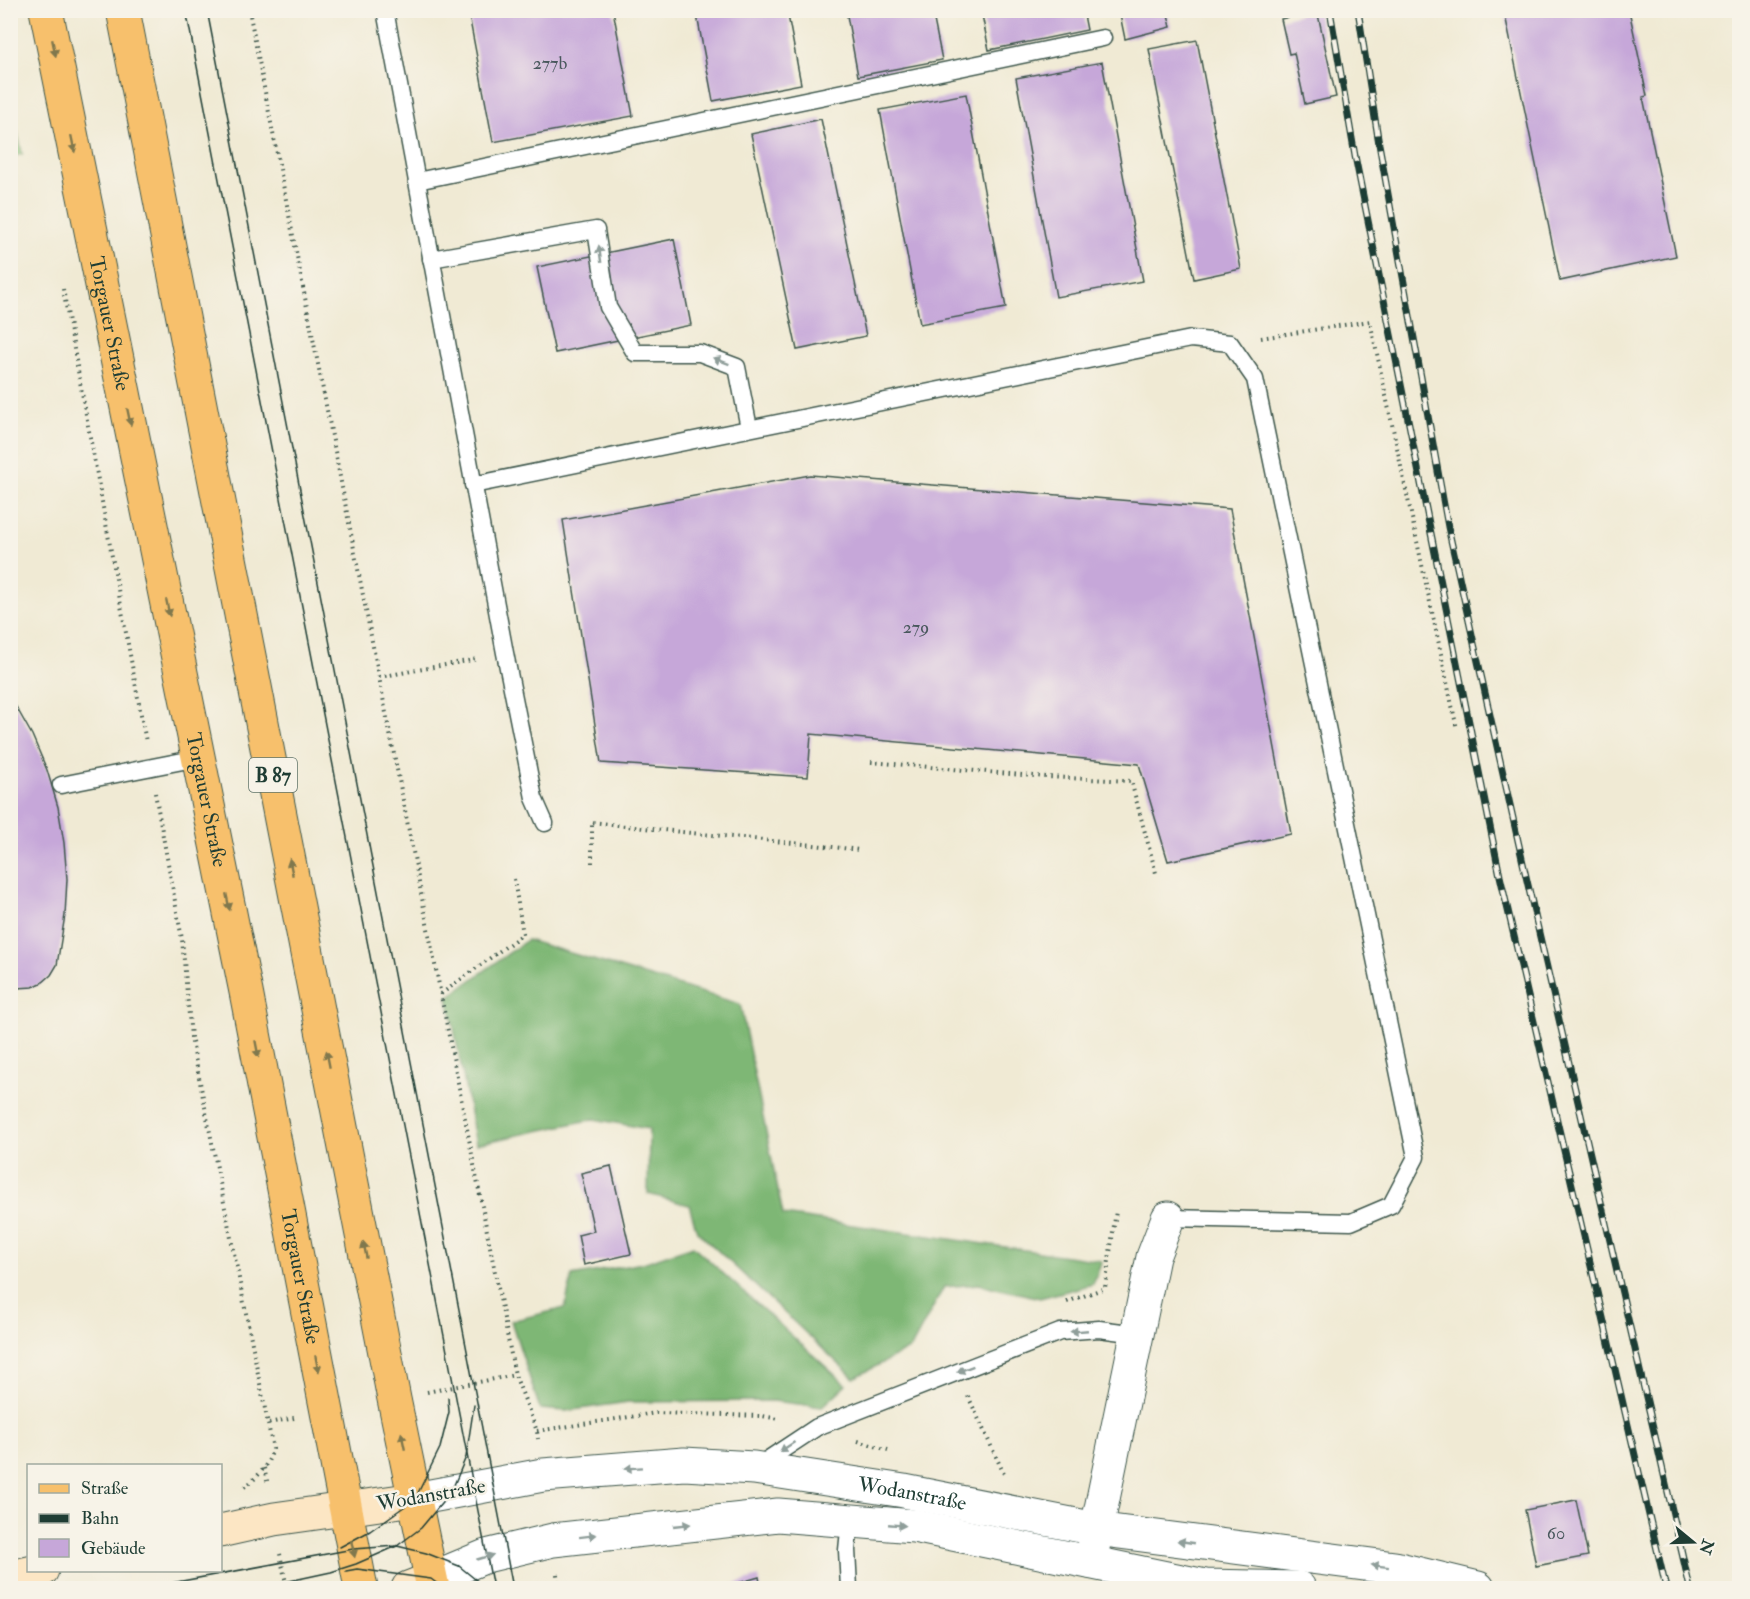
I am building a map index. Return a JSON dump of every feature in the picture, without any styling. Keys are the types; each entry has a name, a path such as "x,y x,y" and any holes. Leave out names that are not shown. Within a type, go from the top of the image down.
{"main road":[{"name":"Torgauer Straße","path":"46,10 246,992 361,1588"},
{"name":"B 87","path":"123,10 415,1499 424,1585"},
{"name":"Wodanstraße","path":"222,1531 274,1519 415,1499"},
{"path":"10,1577 33,1572"}],"street":[{"path":"1090,1562 1153,1257 1168,1218"},
{"name":"Wodanstraße","path":"415,1499 555,1474 684,1464 754,1468 904,1491 1096,1529 1395,1568 1478,1588"},
{"name":"Wodanstraße","path":"424,1585 486,1556 553,1540 778,1515 914,1526 1205,1586 1299,1588"},
{"name":"Wodanstraße","path":"1468,1588 1483,1588"}],"lane":[{"path":"385,10 505,653 534,798 545,823"},
{"path":"417,181 1103,38"},
{"path":"431,259 596,230 608,307 635,353 700,353 737,367 749,428"},
{"path":"473,485 1191,339 1230,343 1255,379 1416,1157 1391,1206 1351,1222 1168,1218"},
{"path":"61,785 198,758"},
{"path":"754,1468 817,1427 1060,1332 1099,1329 1137,1334"},
{"path":"849,1588 847,1550 850,1521"}],"path":[{"path":"249,10 515,1375 537,1431"},
{"path":"62,281 182,939 191,1037 273,1449 262,1471 246,1486 236,1489"},
{"path":"1230,343 1370,321 1456,729"},
{"path":"379,677 505,653"},
{"path":"871,762 1035,777 1131,781 1156,873"},
{"path":"592,863 592,822 860,850"},
{"path":"441,994 523,934 514,879"},
{"path":"1065,1303 1105,1288 1116,1210"},
{"path":"417,1394 515,1375"},
{"path":"965,1389 1012,1492 1017,1515"}],"green space":[{"path":"13,114 22,154 11,156 11,115"},
{"path":"527,940 740,1004 783,1215 1102,1261 1093,1284 1040,1298 978,1284 944,1287 911,1348 854,1378 697,1231 689,1205 648,1194 649,1129 594,1119 476,1144 448,997"},
{"path":"693,1246 846,1385 822,1407 773,1401 628,1402 566,1411 540,1409 511,1321 565,1308 572,1276 643,1263"}],"building":[{"path":"468,10 613,10 633,116 493,142"},
{"path":"696,10 787,10 801,84 713,101"},
{"path":"846,10 932,10 942,60 858,76"},
{"path":"981,10 1083,10 1087,30 989,50"},
{"path":"1119,10 1167,10 1171,27 1125,39"},
{"path":"1317,10 1336,97 1305,104 1294,53 1289,54 1281,19"},
{"path":"1504,10 1629,10 1647,96 1643,97 1676,256 1560,281"},
{"path":"1197,40 1241,269 1194,279 1149,49"},
{"path":"1102,62 1143,281 1056,297 1016,78"},
{"path":"966,94 1006,308 920,324 880,110"},
{"path":"821,119 866,336 797,350 751,134"},
{"path":"674,239 691,325 555,353 537,267"},
{"path":"810,475 1230,509 1291,834 1168,861 1139,764 811,734 808,777 601,763 563,520"},
{"path":"10,696 32,735 47,770 58,807 67,879 65,915 57,965 43,982 33,987 17,988 10,986"},
{"path":"611,1166 631,1254 584,1265 578,1235 594,1231 581,1173"},
{"path":"1576,1500 1588,1556 1536,1566 1525,1510"},
{"path":"759,1577 761,1588 721,1588 728,1586"}],"tram line":[{"path":"186,10 493,1588"},
{"path":"207,10 513,1588"},
{"path":"340,1547 370,1531 415,1499 440,1448 449,1412 448,1398"},
{"path":"257,1588 331,1572 356,1564 397,1546 421,1528 451,1492 466,1457 474,1405"},
{"path":"145,1588 353,1549 397,1546 426,1553 459,1566 486,1588"},
{"path":"346,1571 357,1569 431,1579 443,1588"}],"railway":[{"path":"1330,10 1355,156 1500,876 1666,1588"},
{"path":"1358,10 1379,144 1448,527 1690,1588"}]}
